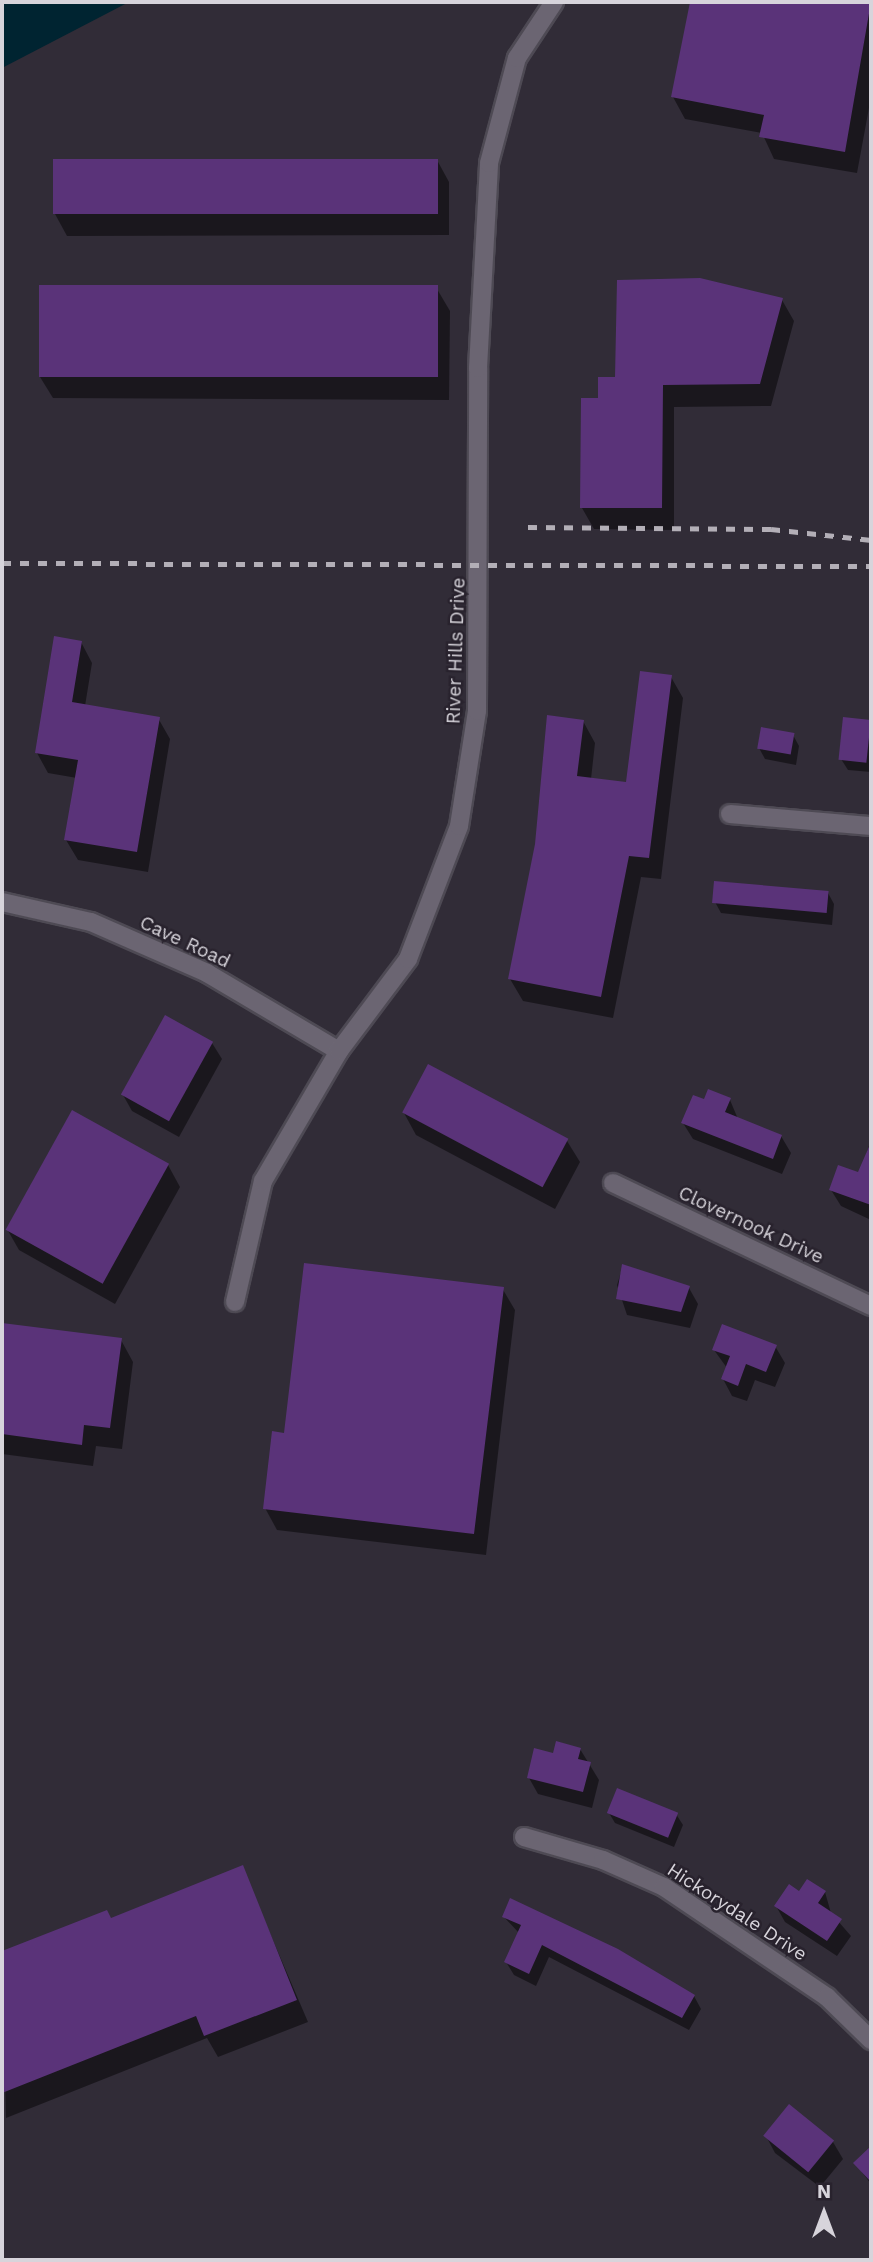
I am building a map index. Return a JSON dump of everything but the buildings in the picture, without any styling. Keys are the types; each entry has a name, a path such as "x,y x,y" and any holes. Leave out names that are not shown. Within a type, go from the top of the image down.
{"street":[{"name":"River Hills Drive","path":"235,1301 263,1181 339,1051 408,959 459,826 477,711 478,368 489,163 517,58 554,2"},
{"path":"730,814 871,826"},
{"name":"Cave Road","path":"2,902 91,922 127,937 207,973 339,1051"},
{"name":"Clovernook Drive","path":"613,1183 871,1306"},
{"name":"Hickorydale Drive","path":"524,1837 603,1860 664,1887 827,1997 871,2039"}],"water":[{"path":"2,2 129,2 2,68"}],"railway":[{"path":"528,527 771,529 871,540"},
{"path":"2,563 871,566"}]}
